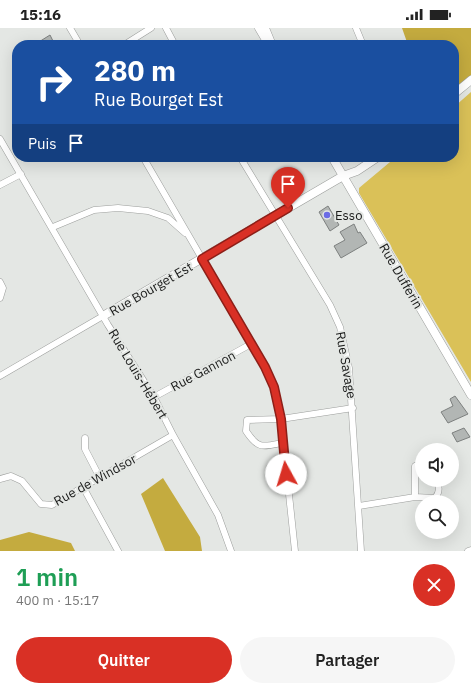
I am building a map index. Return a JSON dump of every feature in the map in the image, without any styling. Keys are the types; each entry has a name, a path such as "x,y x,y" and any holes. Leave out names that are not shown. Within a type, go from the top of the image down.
{"street":[{"path":"70,28 77,40"},
{"path":"132,40 151,28"},
{"path":"166,28 173,40"},
{"path":"259,28 266,40"},
{"path":"266,28 271,40"},
{"path":"356,28 361,40"},
{"path":"459,90 471,80"},
{"name":"Rue Louis-Hébert","path":"0,139 12,159"},
{"name":"Rue Louis-Hébert","path":"14,162 53,227 103,316 154,397 173,435 218,515 231,551"},
{"path":"146,162 265,367 274,387 281,419 282,443 295,551"},
{"name":"Rue Savage","path":"243,162 330,305 340,327 349,368 353,408 361,551"},
{"name":"Rue Dufferin","path":"335,162 471,396"},
{"name":"Rue Bourget Est","path":"0,376 343,176 370,162"},
{"path":"0,185 21,174"},
{"path":"53,227 94,210 118,208 148,211 168,218 189,237"},
{"path":"0,282 3,288 0,298"},
{"name":"Rue Gannon","path":"154,397 251,344"},
{"path":"282,443 263,446 257,445 246,431 245,427 247,420 281,419 353,408"},
{"name":"Rue de Windsor","path":"0,479 11,476 22,481 41,504 52,505 173,435"},
{"path":"85,438 85,449 100,478"},
{"path":"83,487 118,551"},
{"path":"359,506 415,497"}],"shaded area":[{"path":"402,28 471,28 471,75 459,86 459,40 406,40"},
{"path":"471,92 471,382 359,193 359,188 390,162 459,162 459,103"},
{"path":"163,478 200,537 202,551 165,551 141,494"},
{"path":"29,532 71,543 75,551 0,551 0,540"}],"building":[{"path":"50,35 52,40 42,40"},
{"path":"328,206 339,225 330,231 319,212"},
{"path":"354,224 358,233 360,232 367,243 341,258 334,246 345,240 340,232"},
{"path":"455,396 468,414 448,423 441,412 453,406 450,399"},
{"path":"464,428 470,437 457,442 452,433"}],"place":[{"name":"Esso","path":"327,215"}],"route":[{"path":"286,474 281,419 274,387 265,367 202,259 288,208"}]}
